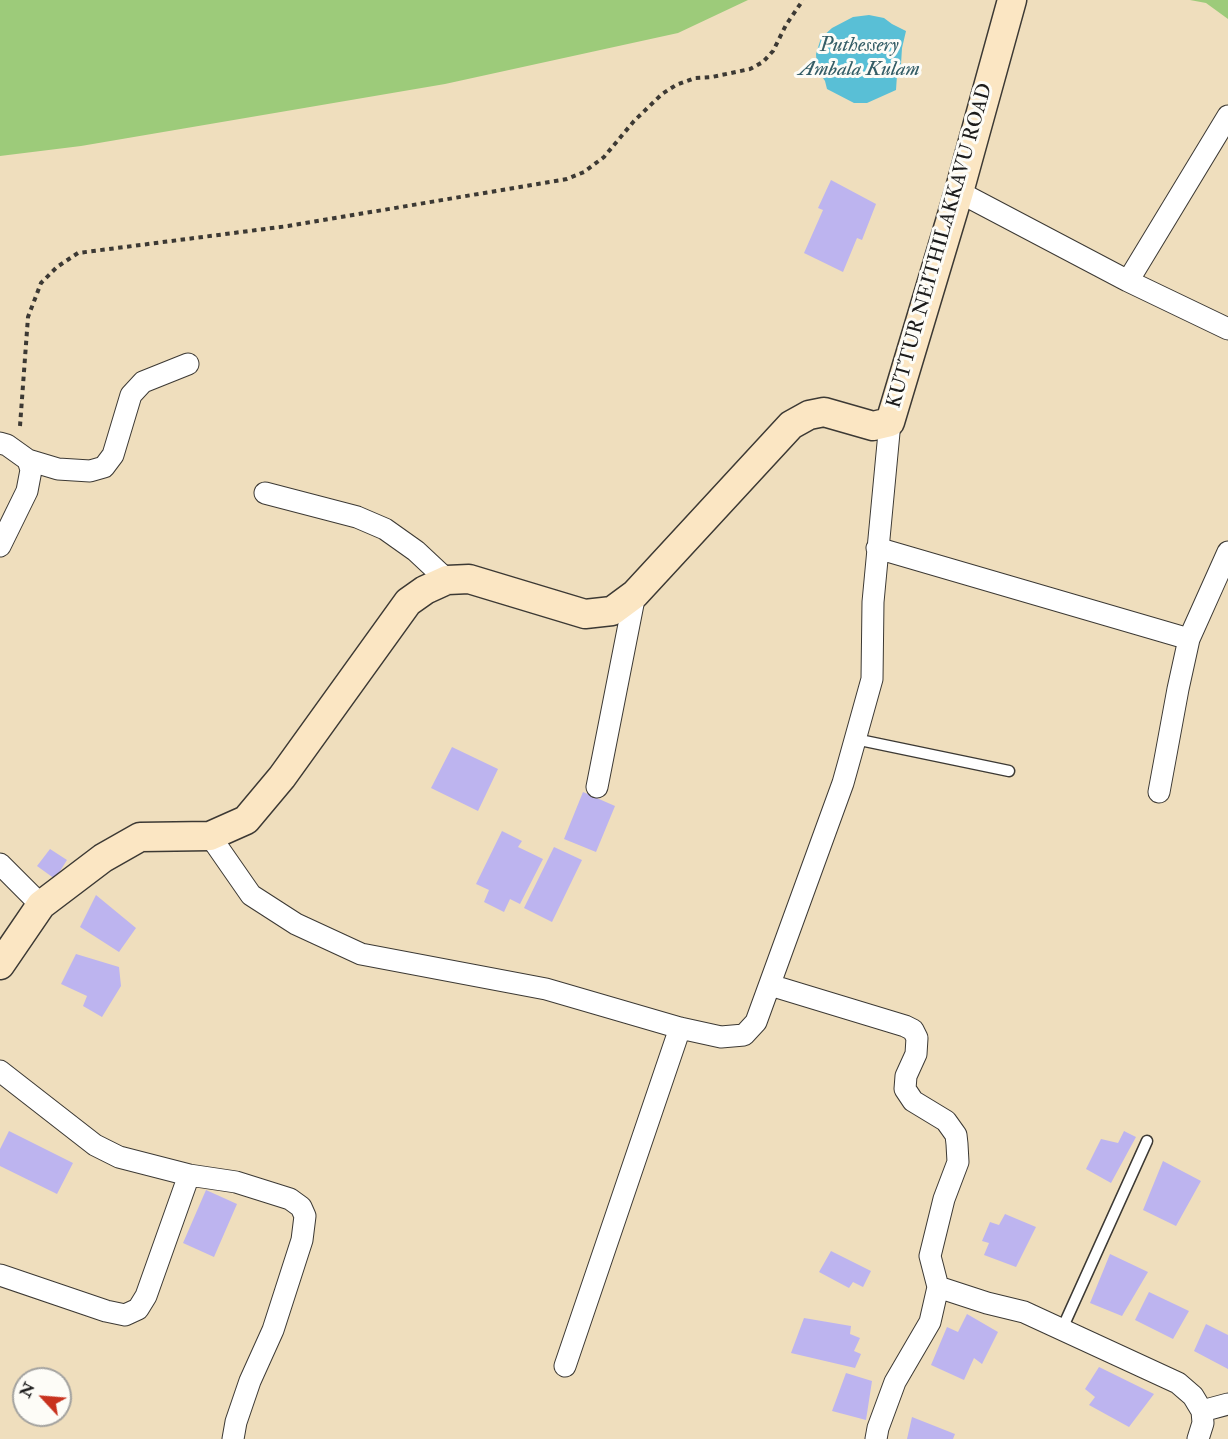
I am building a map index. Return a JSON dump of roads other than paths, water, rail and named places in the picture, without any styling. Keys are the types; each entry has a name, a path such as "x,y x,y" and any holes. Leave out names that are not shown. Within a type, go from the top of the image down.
{"street":[{"name":"KUTTUR NEITHILAKKAVU ROAD","path":"0,965 41,905 103,858 140,837 210,836 246,820 282,777 408,602 425,590 447,580 478,581 585,614 612,611 635,594 791,425 809,415 825,412 873,426 890,422 959,192 1012,0"},
{"path":"1128,281 1228,116"},
{"path":"959,192 1128,281 1228,329"},
{"path":"15,452 58,469 90,471 104,466 113,455 131,395 143,382 188,364"},
{"path":"210,836 251,895 296,924 361,954 546,989 680,1028 721,1037 744,1035 756,1022 843,783 872,679 873,602 890,422"},
{"path":"0,546 27,491 31,470 15,452"},
{"path":"265,493 357,517 385,529 416,551 447,580"},
{"path":"877,548 1189,639"},
{"path":"1159,792 1189,639 1228,552"},
{"path":"597,787 635,594"},
{"path":"0,864 41,905"},
{"path":"770,985 913,1030 917,1038 915,1054 906,1076 905,1089 914,1101 946,1121 956,1135 958,1162 944,1199 930,1256 938,1287 930,1322 895,1382 876,1439"},
{"path":"565,1366 680,1028"},
{"path":"0,1071 95,1145 119,1157 189,1175 236,1182 290,1198 301,1207 305,1216 302,1240 273,1330 250,1381 236,1422 233,1439"},
{"path":"0,1275 106,1311 125,1315 138,1309 146,1296 189,1175"},
{"path":"938,1287 1024,1312 1178,1383 1193,1396 1202,1411 1203,1423 1198,1439"},
{"path":"1202,1411 1228,1404"}],"lane":[{"path":"855,739 1009,771"},
{"path":"1062,1329 1147,1141"}],"water":[{"name":"Puthessery Ambala Kulam","path":"869,15 884,18 906,31 901,64 897,75 896,90 867,103 854,103 827,89 817,69 816,54 821,38 832,28 853,17"}]}
